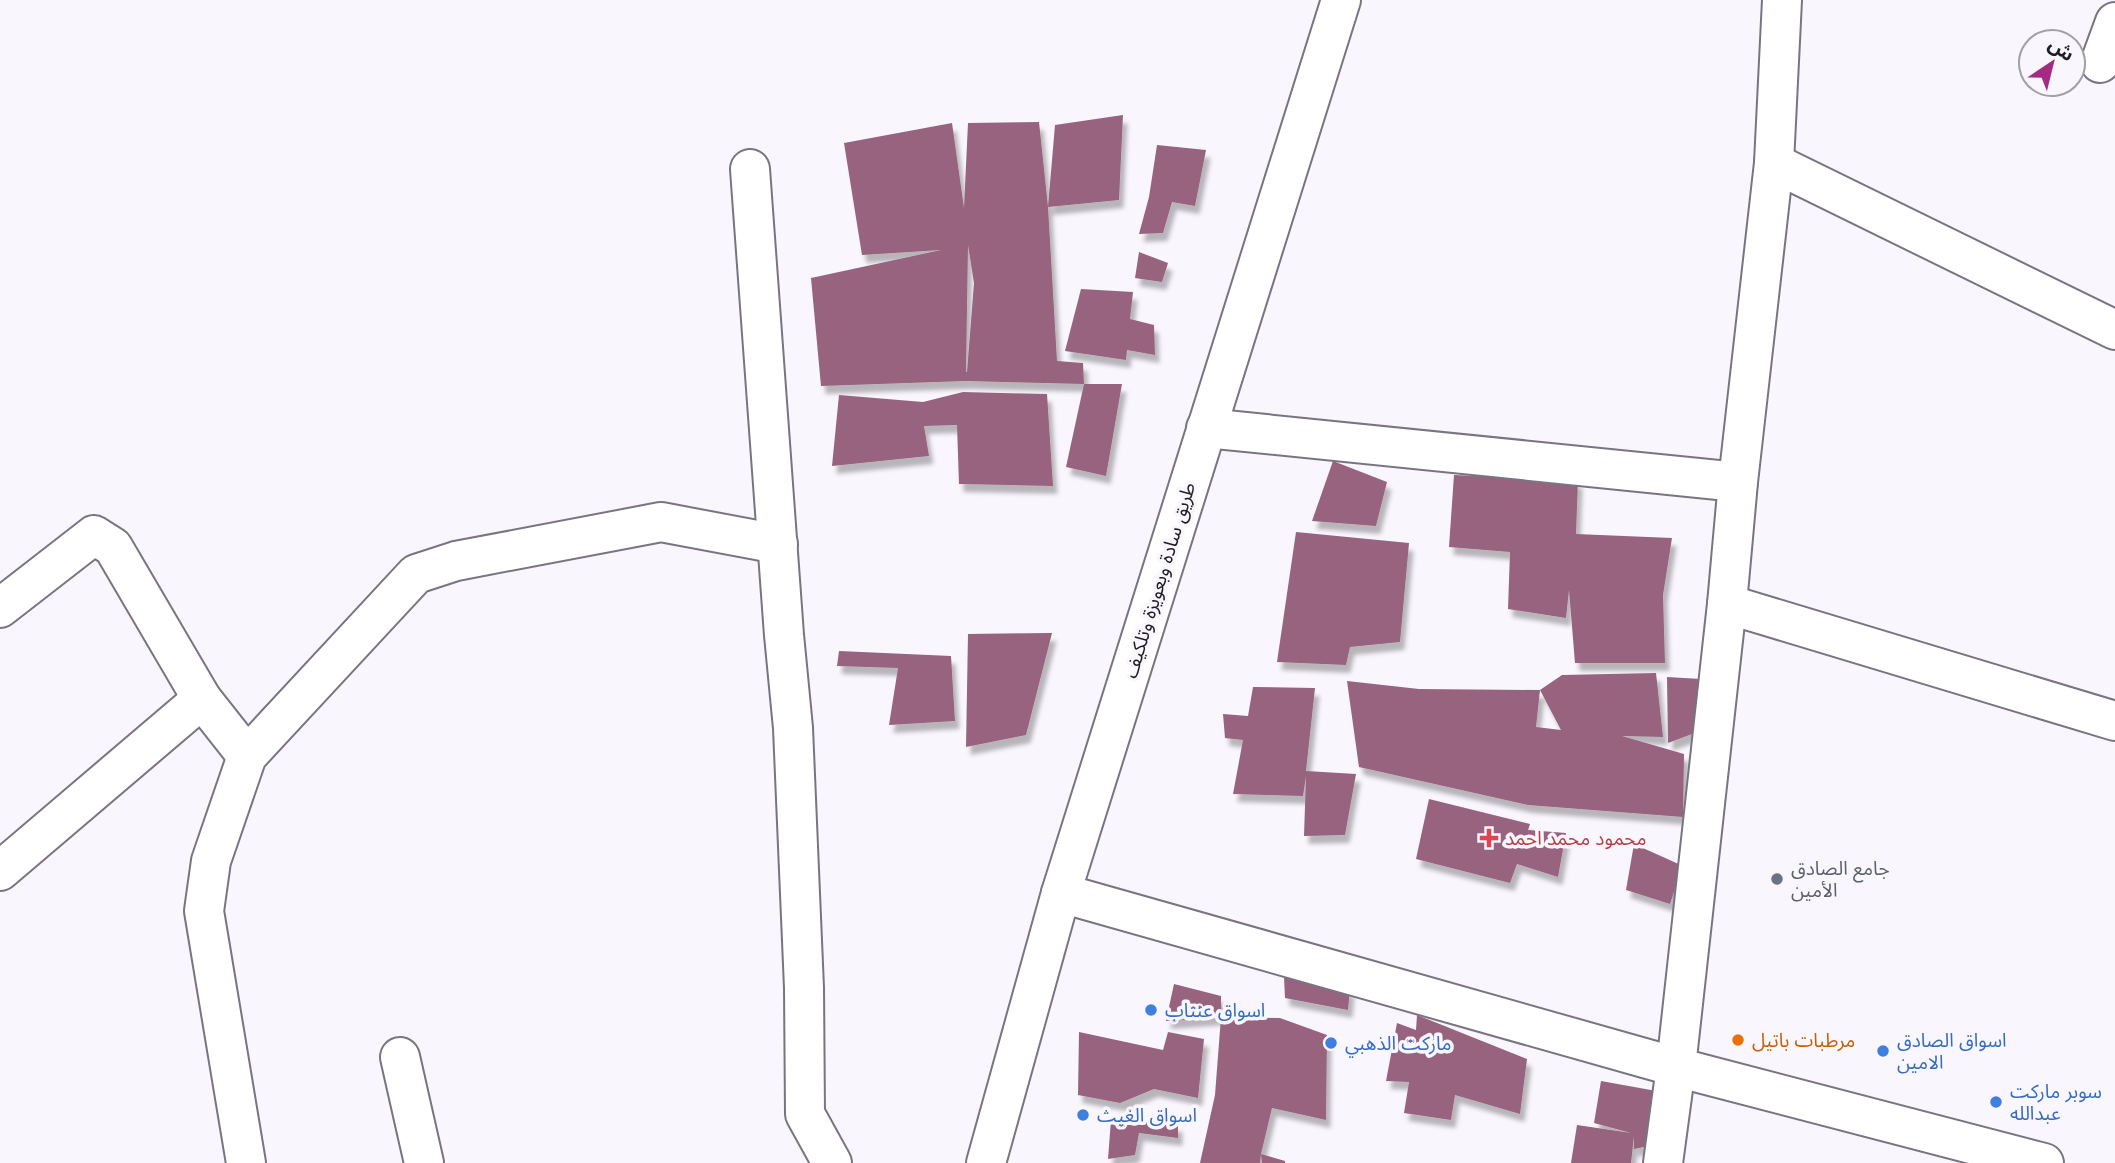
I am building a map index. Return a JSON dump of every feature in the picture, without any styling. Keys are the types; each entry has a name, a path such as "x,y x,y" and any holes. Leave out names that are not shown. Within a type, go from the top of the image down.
{"street":[{"name":"طريق سادة وبعويزة وتلكيف","path":"986,1163 1061,892 1341,0"},
{"path":"1663,1163 1676,1067 1774,163 1783,0"},
{"path":"2100,63 2115,22"},
{"path":"1774,163 2115,330"},
{"path":"750,169 793,728 803,988 804,1114 832,1163"},
{"path":"1206,429 1738,482"},
{"path":"246,1163 204,911 211,862 247,755 416,574 456,561 661,522 778,544"},
{"path":"0,608 94,535 113,547 202,699 247,755"},
{"path":"1727,604 2115,721"},
{"path":"0,871 202,699"},
{"path":"1061,892 1676,1067 2043,1163"},
{"path":"400,1057 424,1163"}],"building":[{"path":"1123,115 1119,200 1048,207 1055,125"},
{"path":"1039,122 1048,207 1057,361 1083,363 1084,384 966,381 821,386 811,278 941,250 862,255 844,143 952,123 964,208 968,123","holes":["968,245 974,283 967,372 966,372"]},
{"path":"1157,145 1206,150 1195,206 1172,202 1163,233 1139,234 1149,197"},
{"path":"1139,252 1168,263 1162,282 1135,278"},
{"path":"1081,289 1133,292 1130,319 1154,325 1155,355 1127,350 1126,360 1065,351"},
{"path":"1084,384 1122,384 1106,476 1066,467"},
{"path":"963,392 1047,394 1053,486 959,484 957,425 924,426 929,456 832,466 839,395 923,402"},
{"path":"1333,461 1387,482 1376,526 1312,521"},
{"path":"1454,475 1578,480 1576,534 1672,538 1663,595 1665,663 1575,663 1569,590 1566,618 1508,609 1510,552 1449,547"},
{"path":"1296,532 1409,543 1400,642 1350,647 1346,665 1277,662"},
{"path":"1052,633 1026,735 966,747 968,634"},
{"path":"839,651 951,656 955,721 889,725 898,668 837,666"},
{"path":"1656,673 1663,737 1622,736 1684,754 1683,817 1528,805 1359,767 1347,681 1419,689 1540,690 1562,675","holes":["1540,690 1561,730 1536,727"]},
{"path":"1667,677 1701,679 1692,734 1668,743"},
{"path":"1253,687 1315,688 1306,771 1356,774 1345,835 1304,836 1306,776 1303,796 1233,794 1243,740 1225,738 1223,714 1248,716"},
{"path":"1429,799 1530,824 1528,830 1566,833 1558,877 1517,864 1510,883 1416,859"},
{"path":"1634,844 1683,866 1670,904 1626,890"},
{"path":"1284,976 1350,989 1348,1010 1285,998"},
{"path":"1174,984 1221,996 1221,1017 1166,1021"},
{"path":"1417,1015 1527,1059 1520,1114 1455,1095 1451,1120 1404,1113 1409,1082 1386,1081 1397,1023 1416,1030"},
{"path":"1221,1017 1280,1018 1327,1035 1326,1120 1272,1108 1260,1163 1200,1163 1215,1095"},
{"path":"1079,1032 1163,1050 1168,1032 1204,1039 1198,1098 1154,1089 1120,1103 1078,1095"},
{"path":"1601,1081 1662,1092 1658,1144 1634,1149 1634,1136 1631,1163 1571,1163 1577,1125 1631,1133 1594,1123"},
{"path":"1111,1120 1178,1124 1178,1138 1139,1133 1135,1155 1108,1159"},
{"path":"1261,1154 1285,1161 1285,1163 1262,1163"}],"place":[{"name":"محمود محمد احمد","path":"1489,838"},
{"name":"جامع الصادق الأمين","path":"1777,879"},
{"name":"اسواق عنتاب","path":"1151,1010"},
{"name":"مرطبات باتيل","path":"1738,1040"},
{"name":"ماركت الذهبي","path":"1331,1043"},
{"name":"اسواق الصادق الامين","path":"1883,1051"},
{"name":"سوبر ماركت عبدالله","path":"1996,1102"},
{"name":"اسواق الغيث","path":"1083,1115"}]}
